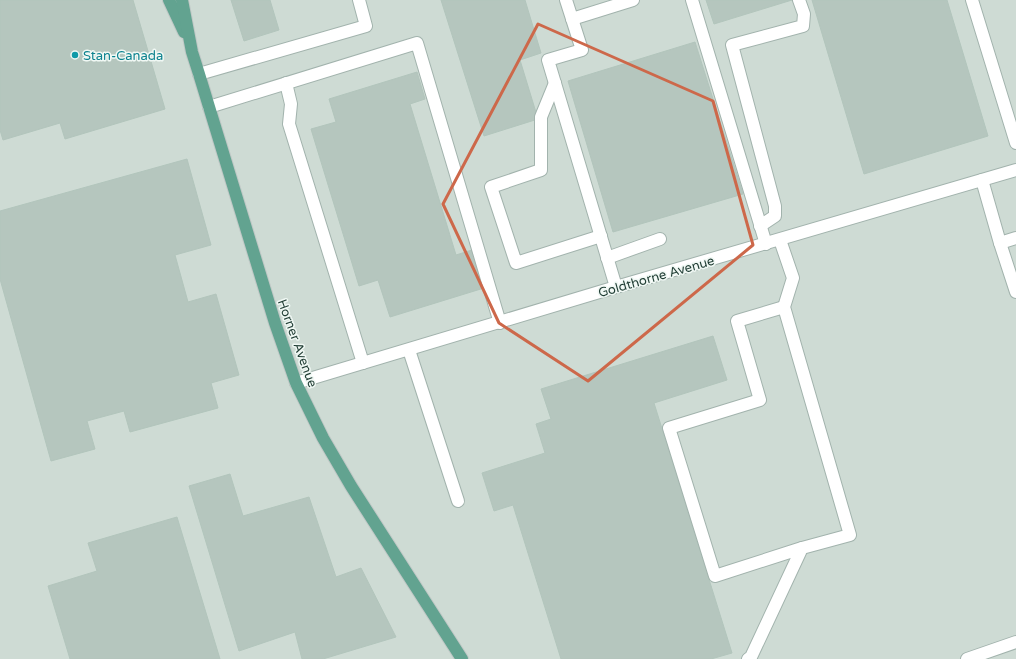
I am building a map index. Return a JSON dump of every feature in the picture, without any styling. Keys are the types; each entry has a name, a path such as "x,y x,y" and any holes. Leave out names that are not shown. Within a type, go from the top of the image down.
{"main road":[{"name":"Horner Avenue","path":"169,0 192,52"},
{"name":"Horner Avenue","path":"182,0 192,52 198,74 275,323 296,383 323,438 351,486 462,659"}],"street":[{"path":"198,74 366,26 359,0"},
{"path":"566,0 582,50 548,60 616,287"},
{"path":"572,19 634,0"},
{"path":"692,0 766,244"},
{"path":"760,226 775,216 775,206 732,45 803,26 804,14 799,0"},
{"path":"972,0 1016,143"},
{"path":"209,107 417,43 500,323"},
{"path":"286,83 292,104 288,124 363,363"},
{"path":"555,84 541,117 541,170 491,187 516,264 601,236"},
{"name":"Goldthorne Avenue","path":"296,383 616,287 1016,170"},
{"path":"982,180 1016,292"},
{"path":"1000,243 1016,238"},
{"path":"607,258 660,239"},
{"path":"780,240 793,278 784,307 850,535 802,548 715,576 669,428 760,400 738,320 784,307"},
{"path":"409,350 458,501"},
{"path":"748,659 802,548"},
{"path":"967,659 1016,642"}],"highlighted area":[{"path":"538,24 713,101 753,245 588,381 499,323 443,204"}],"shaded area":[{"path":"0,0 1016,0 1016,659 0,659"}],"building":[{"name":"Stan-Canada","path":"0,0 133,0 165,109 65,139 60,123 3,140 0,130"},
{"path":"231,0 270,0 279,30 244,41"},
{"path":"441,0 525,0 541,53 520,60 538,119 484,136"},
{"path":"706,0 792,0 714,24"},
{"path":"812,0 947,0 988,136 864,174"},
{"path":"695,42 743,194 613,232 568,81"},
{"path":"417,72 425,99 410,104 456,255 472,250 484,288 390,317 378,280 359,286 311,129 336,122 329,99"},
{"path":"187,159 211,245 175,255 188,302 216,294 239,375 211,383 218,408 130,432 124,411 87,421 95,449 51,461 0,279 0,211"},
{"path":"713,336 727,380 654,403 732,653 711,659 561,659 513,505 494,511 482,473 545,453 536,424 551,419 541,389"},
{"path":"230,474 243,516 309,497 336,577 361,568 396,637 323,659 302,659 295,632 239,651 189,486"},
{"path":"177,517 220,659 70,659 48,586 97,571 88,543"}],"place":[{"name":"Stan-Canada","path":"75,55"}]}
